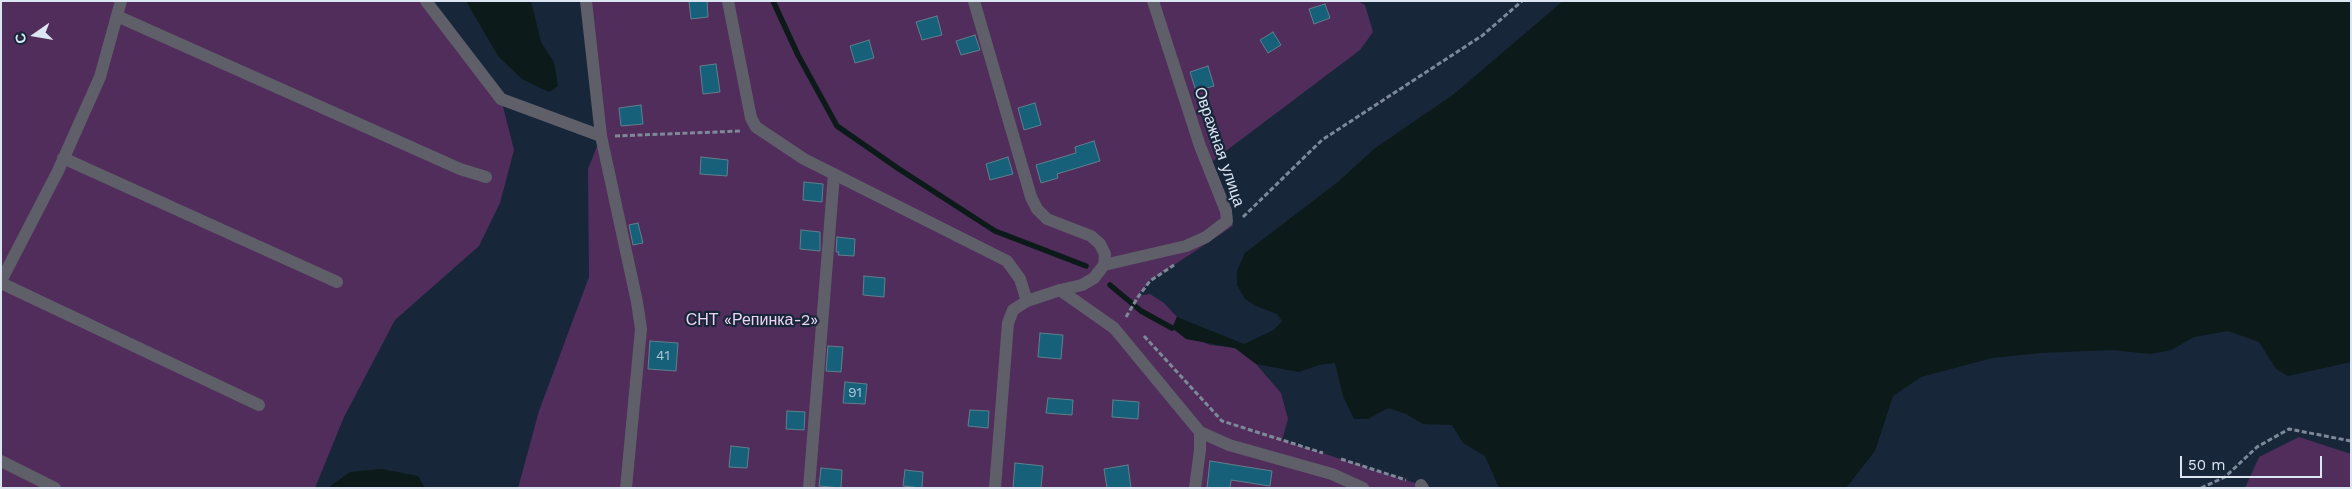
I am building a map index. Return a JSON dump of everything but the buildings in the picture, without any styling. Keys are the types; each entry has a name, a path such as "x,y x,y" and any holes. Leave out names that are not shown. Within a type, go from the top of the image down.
{"street":[{"path":"121,1 100,77 63,158 1,282 259,405"},
{"path":"426,1 501,99 601,136"},
{"path":"586,1 601,136 637,302 641,329 626,488"},
{"path":"728,1 751,118 756,127 804,159 1006,262 1020,279 1028,301"},
{"path":"974,1 1034,203 1047,219 1091,236 1100,244 1104,254 1104,264 1094,278 1082,285 1028,301 1014,310 1008,323 995,488"},
{"name":"Овражная улица","path":"1104,264 1186,246 1206,237 1227,221 1226,210 1200,146 1153,1"},
{"path":"117,16 460,168 486,177"},
{"path":"63,158 337,282"},
{"path":"809,488 834,174"},
{"path":"1060,290 1114,328 1200,432 1229,445 1332,474 1363,488"},
{"path":"1195,488 1200,450 1200,432"},
{"path":"1,461 55,488"},
{"path":"1332,474 1342,488"}],"path":[{"path":"1240,219 1322,140 1483,35 1522,1"},
{"path":"601,136 734,132 756,127"},
{"path":"1131,323 1125,316 1138,297"},
{"path":"1138,330 1222,421 1329,455"},
{"path":"2201,488 2225,477 2257,447 2289,429 2351,441"},
{"path":"1338,458 1422,486"}],"green space":[{"path":"1,1 426,1 501,99 514,150 500,203 479,246 395,320 344,417 315,488 1,488"},
{"name":"СНТ «Репинка-2»","path":"581,1 1358,1 1365,5 1373,32 1360,50 1210,163 1233,226 1150,281 1138,296 1150,294 1164,303 1177,317 1173,328 1210,345 1235,348 1256,364 1281,393 1288,419 1282,440 1421,485 1423,488 518,488 539,411 589,277 588,169 601,136"},
{"path":"2299,437 2351,454 2351,488 2245,488 2259,457"}],"shaded area":[{"path":"466,1 531,1 541,42 554,62 558,86 549,92 522,79 498,56"},
{"path":"1563,1 2351,1 2351,362 2288,376 2276,369 2259,342 2228,331 2194,337 2171,350 2151,354 2112,350 2040,353 1992,358 1921,377 1893,396 1875,451 1846,488 1499,488 1485,456 1463,443 1452,425 1423,424 1406,414 1388,408 1368,419 1354,419 1343,396 1335,363 1319,365 1299,372 1256,364 1235,348 1186,339 1172,328 1177,317 1244,344 1274,330 1282,321 1277,314 1256,306 1245,299 1237,285 1237,271 1245,253 1339,181 1374,149 1454,94"},
{"path":"382,469 418,476 425,488 328,488 350,472"}],"waterway":[{"path":"773,1 798,55 837,126 995,231 1086,266"},
{"path":"1110,285 1141,311 1172,328"}]}
